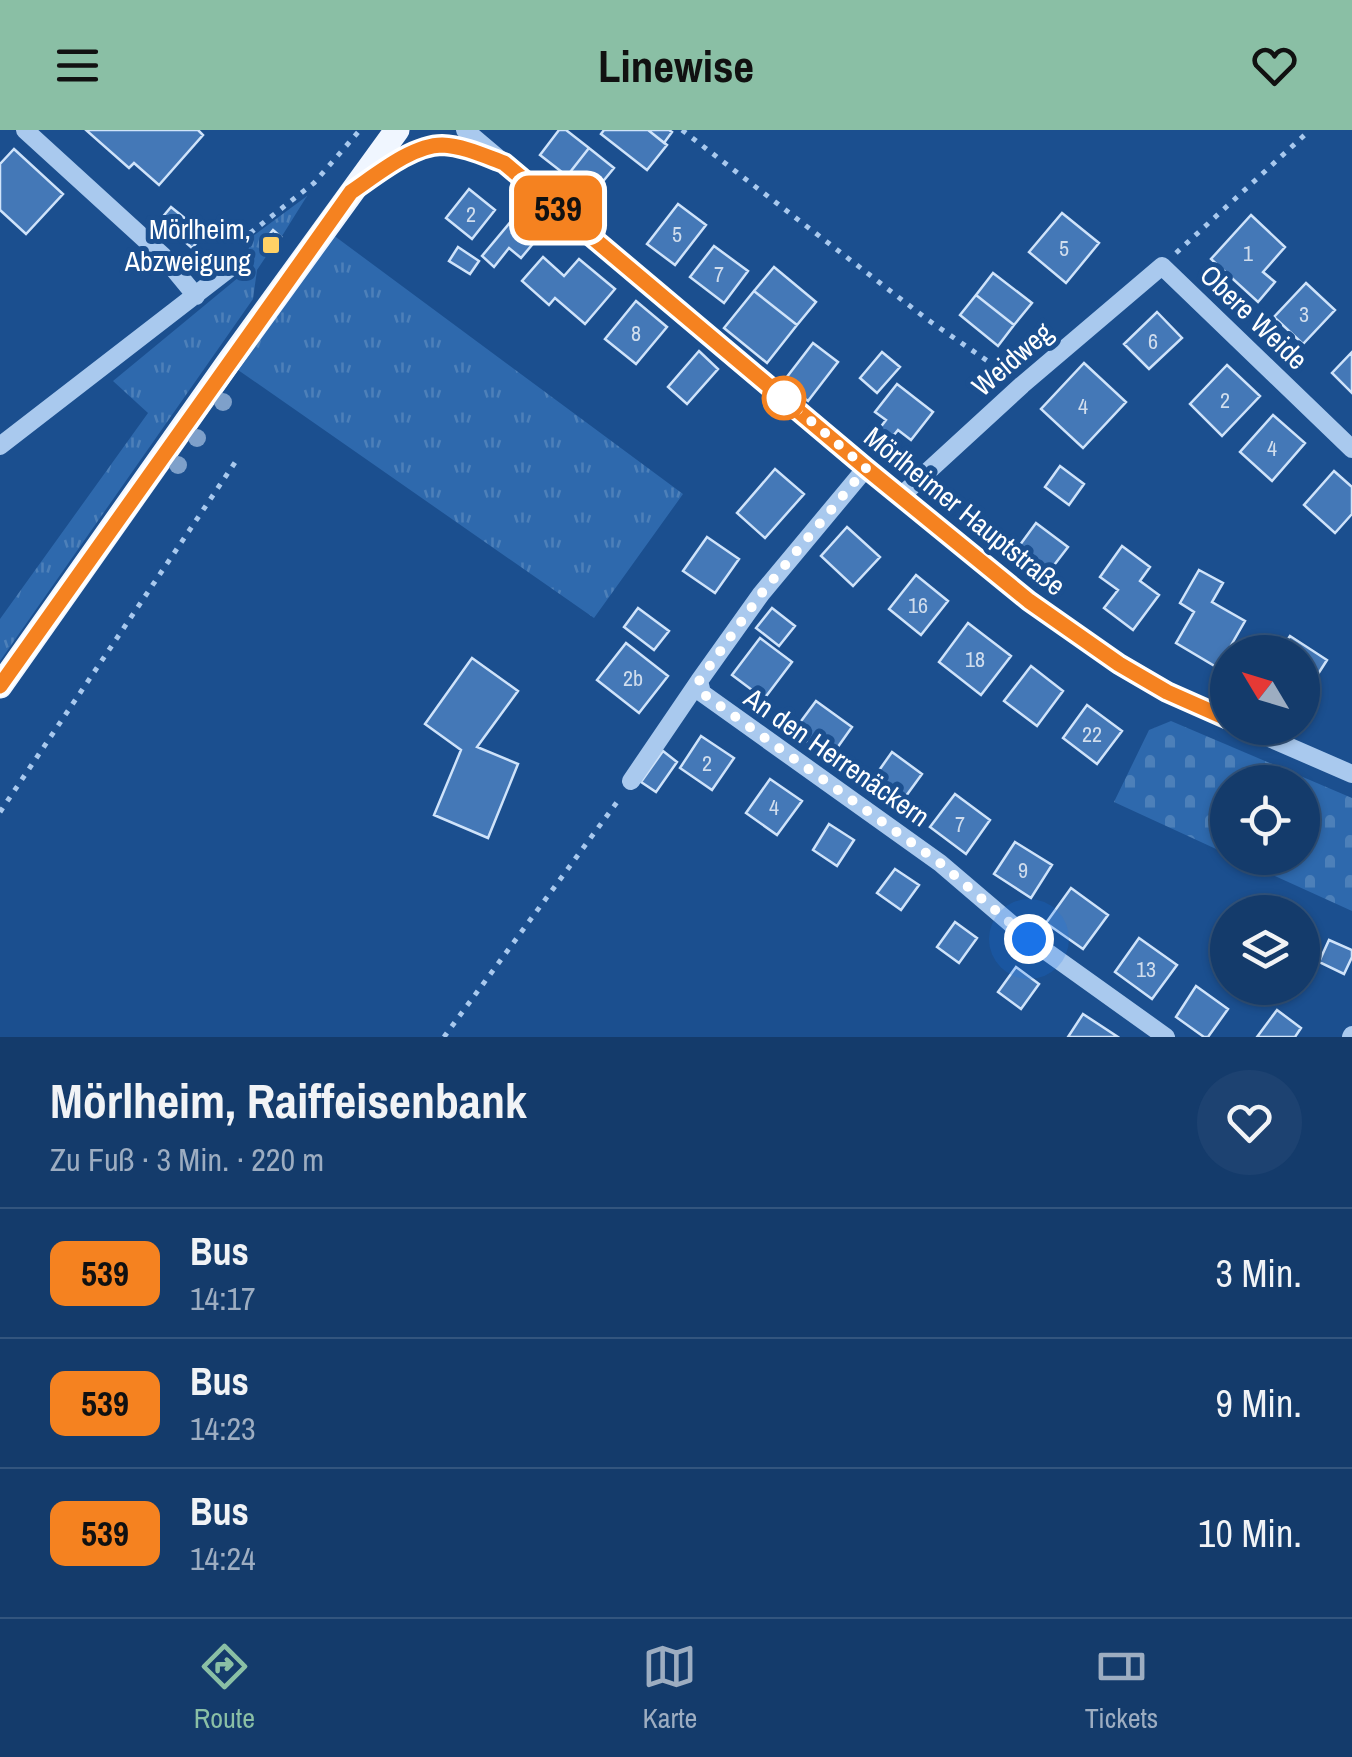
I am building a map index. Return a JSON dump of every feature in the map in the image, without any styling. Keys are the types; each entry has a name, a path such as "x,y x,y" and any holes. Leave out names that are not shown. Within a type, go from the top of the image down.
{"main road":[{"path":"0,686 397,130"}],"street":[{"path":"25,130 163,256 196,296"},
{"name":"Mörlheimer Hauptstraße","path":"465,130 1029,601 1119,664 1210,711"},
{"name":"Mörlheimer Hauptstraße","path":"488,130 504,163"},
{"name":"Mörlheimer Hauptstraße","path":"351,192 402,158 437,145 457,147 504,163"},
{"path":"0,446 238,262"},
{"name":"Weidweg","path":"901,496 1022,385 1162,266"},
{"name":"Obere Weide","path":"1162,266 1352,448"},
{"path":"631,781 761,594 866,468"},
{"name":"An den Herrenäckern","path":"699,681 702,693 714,704 940,863 1029,939 1166,1037"},
{"path":"1285,745 1352,774"}],"path":[{"path":"242,240 314,184 360,130"},
{"path":"682,130 928,320 1022,385"},
{"path":"1162,266 1310,130"},
{"path":"0,812 236,461"},
{"path":"444,1037 631,781"}],"green space":[{"path":"307,196 282,236 273,229 261,244 269,252 257,270 253,299 0,661 0,619 148,413 113,381 239,277 253,236"},
{"path":"325,229 683,494 594,618 228,363"},
{"path":"1171,721 1210,738 1210,745 1227,745 1274,765 1210,765 1210,846 1114,802 1149,730"},
{"path":"1320,784 1352,798 1352,911 1273,875 1320,875"}],"building":[{"path":"86,130 198,130 203,135 159,185 134,163 129,168"},
{"path":"559,130 566,130 589,148 567,176 540,155"},
{"path":"604,130 648,130 667,145 647,170 601,134"},
{"path":"648,130 669,130 672,132 664,143"},
{"path":"589,148 614,168 591,196 567,176"},
{"path":"14,149 63,194 26,234 0,210 0,164"},
{"path":"469,189 495,210 472,239 446,218"},
{"path":"678,204 706,225 675,265 647,244"},
{"path":"171,207 187,220 176,234 160,220"},
{"path":"518,213 542,233 521,258 509,248 494,267 482,256"},
{"path":"1062,213 1099,243 1066,283 1029,252"},
{"path":"1251,215 1285,247 1263,272 1275,282 1258,302 1211,259"},
{"path":"188,221 204,234 192,248 176,234"},
{"path":"273,230 281,237 270,252 261,245"},
{"path":"714,246 748,271 724,303 690,277"},
{"path":"458,247 479,261 470,274 449,261"},
{"path":"543,257 564,276 579,259 615,289 585,324 555,298 549,305 522,281"},
{"path":"774,267 816,302 797,325 754,291"},
{"path":"993,273 1032,303 1014,325 976,295"},
{"path":"1306,283 1335,310 1303,344 1274,317"},
{"path":"754,291 797,325 767,363 724,328"},
{"path":"976,295 1014,325 998,346 960,315"},
{"path":"636,301 667,327 636,364 605,339"},
{"path":"1157,312 1182,338 1149,369 1124,344"},
{"path":"813,343 838,362 808,401 783,382"},
{"path":"699,351 718,369 687,404 668,387"},
{"path":"882,352 900,367 877,393 860,378"},
{"path":"1352,352 1352,393 1332,373"},
{"path":"1084,363 1126,402 1083,448 1041,409"},
{"path":"1227,365 1260,396 1222,436 1190,404"},
{"path":"897,384 933,412 911,440 898,430 885,446 873,437 886,420 875,412"},
{"path":"1273,415 1305,443 1272,481 1240,452"},
{"path":"1060,466 1084,484 1069,505 1045,487"},
{"path":"775,469 804,494 765,538 737,513"},
{"path":"1334,471 1352,487 1352,514 1335,533 1304,505"},
{"path":"1036,523 1068,547 1048,573 1017,549"},
{"path":"847,527 880,557 853,586 821,556"},
{"path":"707,537 739,559 715,593 683,571"},
{"path":"1122,546 1150,567 1140,581 1159,595 1133,630 1104,608 1118,590 1100,577"},
{"path":"1199,570 1223,583 1212,602 1245,621 1237,635 1210,635 1210,663 1176,643 1194,612 1180,603"},
{"path":"916,575 948,601 921,635 889,609"},
{"path":"638,608 669,631 654,650 624,627"},
{"path":"772,608 795,626 779,646 756,628"},
{"path":"968,623 1011,656 981,695 939,662"},
{"path":"760,638 792,662 764,699 732,675"},
{"path":"626,643 668,676 639,713 597,680"},
{"path":"472,658 518,691 477,747 518,764 488,838 434,815 461,750 425,724"},
{"path":"1031,666 1063,691 1037,726 1004,701"},
{"path":"816,701 852,727 830,758 793,732"},
{"path":"1087,705 1122,731 1097,764 1063,738"},
{"path":"701,736 734,758 712,790 680,768"},
{"path":"663,751 677,762 656,792 641,782"},
{"path":"892,752 922,774 898,807 868,786"},
{"path":"770,779 802,801 777,835 746,813"},
{"path":"955,794 990,820 966,854 930,827"},
{"path":"829,824 854,840 837,866 813,850"},
{"path":"1015,842 1052,865 1031,898 994,874"},
{"path":"895,869 919,885 901,910 877,893"},
{"path":"1071,888 1108,915 1083,949 1046,923"},
{"path":"955,922 977,938 959,963 937,947"},
{"path":"1139,938 1177,965 1152,999 1115,972"},
{"path":"1329,940 1352,950 1344,974 1320,960"},
{"path":"1016,967 1039,984 1021,1009 998,992"},
{"path":"1196,986 1210,996 1210,1005 1228,1009 1208,1037 1176,1017"},
{"path":"1277,1010 1301,1028 1295,1037 1257,1037"},
{"path":"1083,1014 1118,1037 1068,1037"}],"bus line":[{"name":"539","path":"0,686 351,192 402,158 437,145 457,147 504,163 1029,601 1119,664 1210,711"}],"place":[{"name":"Mörlheim, Abzweigung","path":"271,245"}],"route":[{"path":"784,398 866,468 761,594 699,681 702,693 940,863 1029,939"}]}
